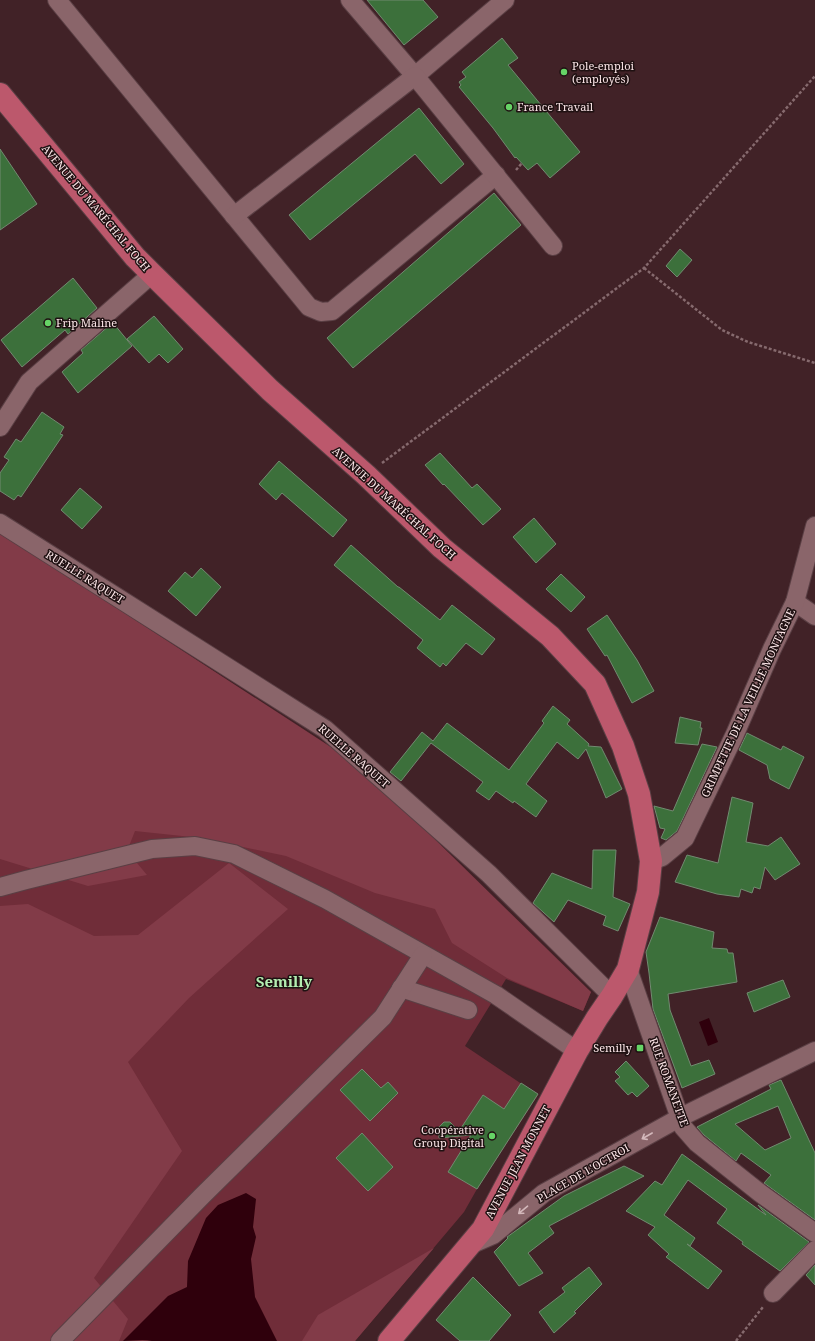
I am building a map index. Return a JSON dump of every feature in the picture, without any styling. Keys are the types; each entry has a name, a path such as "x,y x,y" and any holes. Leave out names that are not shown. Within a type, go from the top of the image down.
{"main road":[{"name":"AVENUE DU MARÉCHAL FOCH","path":"4,105 135,257 270,390 366,475 442,548 550,636 595,684 623,746 639,794 651,860 648,892 628,969"},
{"name":"AVENUE JEAN MONNET","path":"389,1341 483,1229 577,1051 628,969"}],"street":[{"path":"57,0 309,306 321,312 332,311 496,175"},
{"path":"350,0 415,76 553,246"},
{"path":"234,216 415,76 505,0"},
{"path":"0,427 29,382 152,274"},
{"name":"RUELLE RAQUET","path":"0,523 325,728 488,874 612,996"},
{"name":"GRIMPETTE DE LA VEILLE MONTAGNE","path":"651,860 662,857 685,838 795,602 815,526"},
{"path":"795,602 815,616"},
{"path":"0,887 152,849 195,846 234,854 325,899 496,995 577,1051"},
{"path":"60,1341 196,1202 383,1017 423,955"},
{"name":"RUE ROMANETTE","path":"628,969 684,1127 697,1143 760,1193 815,1233"},
{"path":"401,988 468,1010"},
{"name":"PLACE DE L'OCTROI","path":"469,1246 493,1235 544,1193 681,1117 815,1051"},
{"path":"773,1293 815,1250"}],"path":[{"path":"366,475 644,268 815,76"},
{"path":"644,268 722,330 748,342 815,363"},
{"path":"736,1341 773,1293"}],"shaded area":[{"path":"0,532 591,992 583,1011 506,979 465,1046 538,1095 477,1189 464,1212 355,1341 0,1341"},
{"path":"0,532 360,766 591,992 583,1011 507,978 452,943 435,909 375,893 286,856 201,838 135,831 127,851 147,875 88,886 0,859"},
{"path":"229,863 288,909 189,998 128,1062 182,1151 94,1278 128,1319 119,1341 0,1341 0,906 28,904 94,936 138,935"},
{"path":"709,1018 718,1042 708,1046 699,1022"},
{"path":"246,1193 256,1199 253,1227 256,1237 251,1259 255,1297 277,1341 123,1341 168,1296 187,1287 188,1261 206,1218 218,1205"},
{"path":"434,1248 355,1341 302,1341 318,1315"}],"building":[{"path":"367,0 423,0 438,17 404,45"},
{"name":"France Travail","path":"502,38 518,58 508,65 580,152 550,178 537,163 528,170 516,157 515,158 493,128 459,87 461,85 459,82 466,77 462,72"},
{"path":"419,108 464,164 441,184 415,154 310,240 289,215"},
{"path":"0,149 37,204 0,230"},
{"path":"494,193 521,225 353,368 327,338"},
{"path":"680,249 692,260 677,277 666,266"},
{"name":"Frip Maline","path":"73,278 97,308 68,334 65,330 22,367 1,340"},
{"path":"154,316 183,349 168,363 159,354 149,363 127,339"},
{"path":"111,324 112,326 114,324 132,346 78,393 62,372 83,353 81,350"},
{"path":"42,412 64,427 60,434 63,435 21,497 18,495 14,500 0,491 0,473 9,460 4,457 16,439 21,442"},
{"path":"440,453 472,488 477,484 501,509 483,525 425,465"},
{"path":"279,461 347,520 333,537 282,493 276,500 259,484"},
{"path":"80,488 102,507 82,529 61,510"},
{"path":"534,518 556,544 536,563 513,537"},
{"path":"351,545 398,587 440,620 452,605 495,639 482,655 466,643 446,666 443,663 440,667 417,648 423,640 334,565"},
{"path":"201,568 221,587 196,616 168,591 185,572 192,578"},
{"path":"561,574 585,597 571,612 546,589"},
{"path":"607,615 637,660 654,691 632,703 607,655 605,656 587,629"},
{"path":"553,706 570,720 567,724 589,744 588,746 601,747 622,789 606,798 586,749 578,759 557,742 526,784 547,801 536,817 514,801 513,803 496,791 489,800 476,791 483,782 431,743 401,781 390,772 422,732 433,741 447,723 509,770 544,723 542,721"},
{"path":"680,717 701,722 700,728 702,728 698,745 675,743"},
{"path":"747,733 781,750 783,746 804,757 789,789 770,779 767,765 739,750"},
{"path":"702,744 717,747 677,831 666,840 661,838 665,829 660,828 654,806 673,811"},
{"path":"732,797 753,803 746,842 768,846 781,837 800,864 775,880 765,867 760,889 754,887 752,893 741,889 739,897 717,894 675,882 687,855 718,863"},
{"path":"593,850 616,850 613,897 630,904 618,931 603,925 606,916 568,900 554,922 533,903 552,873 592,889"},
{"path":"660,917 714,932 712,948 727,949 728,953 733,953 737,982 668,994 670,1010 691,1066 709,1060 715,1074 682,1088 653,1009 646,952"},
{"path":"783,980 790,997 754,1012 747,993"},
{"path":"626,1061 649,1086 637,1097 632,1092 628,1095 615,1081 620,1077 615,1072"},
{"path":"362,1069 381,1088 388,1082 398,1093 370,1121 340,1090"},
{"path":"781,1080 815,1153 815,1220 764,1183 771,1175 741,1153 736,1161 704,1135 697,1127 771,1089 769,1085","holes":["778,1106 791,1138 765,1150 735,1124"]},
{"path":"521,1083 538,1094 477,1189 448,1172 471,1135 439,1138 439,1127 444,1122 450,1122 459,1131 483,1095 504,1109"},
{"path":"362,1133 393,1167 368,1191 336,1158"},
{"path":"682,1154 766,1215 758,1205 809,1242 780,1271 742,1244 743,1242 717,1223 727,1209 688,1180 664,1215 695,1238 690,1246 687,1244 722,1271 708,1289 666,1257 669,1254 648,1235 655,1227 626,1211 655,1181 662,1185"},
{"path":"624,1166 644,1176 549,1226 554,1233 528,1253 543,1273 519,1286 494,1252 508,1238 507,1237 564,1196"},
{"path":"815,1265 815,1285 806,1275"},
{"path":"589,1267 602,1284 574,1312 576,1313 554,1333 539,1312 565,1292 562,1288"},
{"path":"473,1277 511,1315 489,1341 460,1341 436,1320"}],"place":[{"name":"Pole-emploi (employés)","path":"564,72"},
{"name":"France Travail","path":"509,107"},
{"name":"Frip Maline","path":"48,323"},
{"name":"Semilly","path":"640,1048"},
{"name":"Coopérative Group Digital","path":"492,1136"}],"district":[{"name":"Semilly","path":"284,982"}]}
